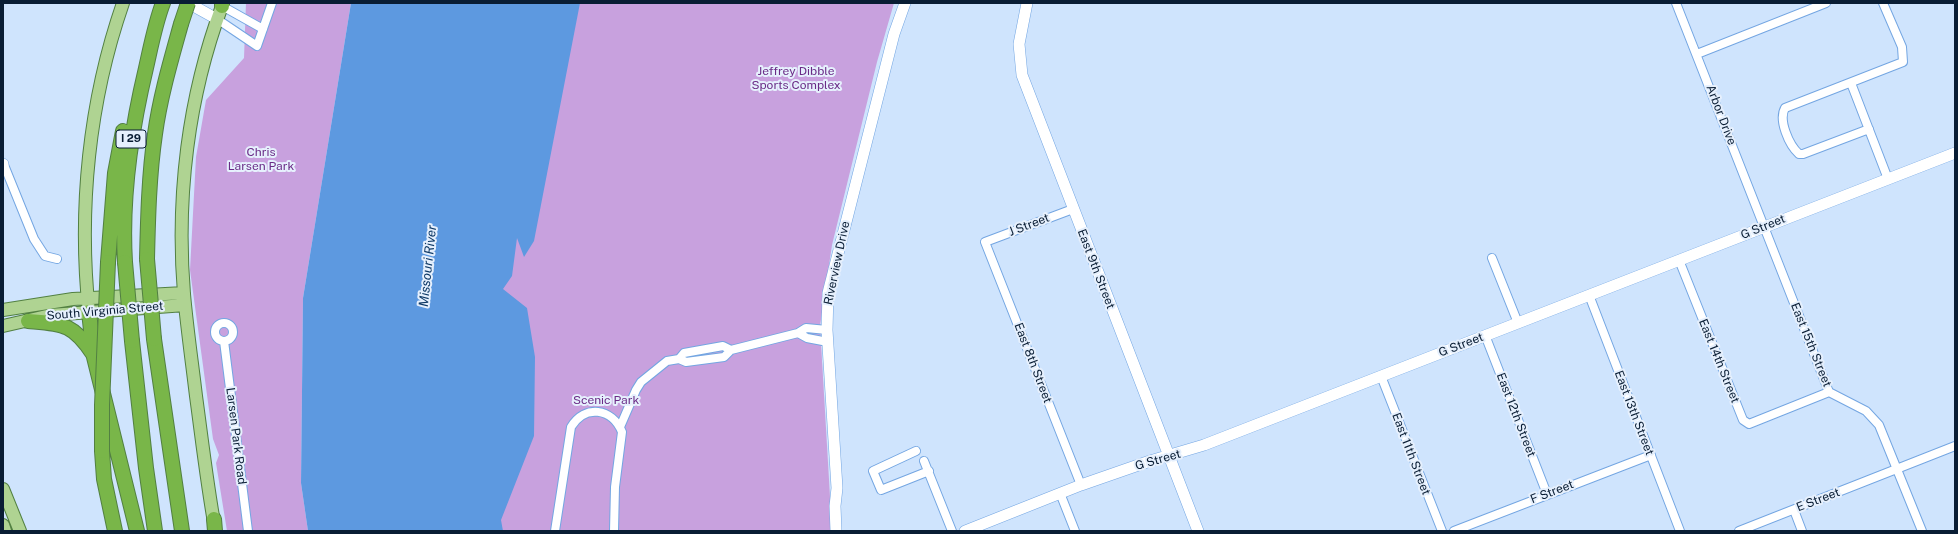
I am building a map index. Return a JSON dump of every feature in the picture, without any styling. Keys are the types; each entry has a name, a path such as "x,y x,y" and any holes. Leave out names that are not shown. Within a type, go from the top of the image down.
{"highway":[{"name":"I 29","path":"156,531 146,468 132,341 123,235 130,142 157,18 163,3"},
{"name":"I 29","path":"182,531 154,339 147,259 149,180 155,133 162,98 181,24 188,3"},
{"path":"115,531 104,479 102,451 102,405 108,262 115,173 126,117 140,92"},
{"path":"88,305 94,357 137,531"},
{"path":"28,321 59,324 69,328 84,340 94,357"}],"main road":[{"path":"88,305 84,228 87,176 97,100 114,30 123,3"},
{"path":"188,3 217,20"},
{"name":"Riverview Drive","path":"836,531 835,506 837,488 827,330 828,293 894,34 905,3"},
{"name":"East 9th Street","path":"1027,3 1019,44 1022,75 1198,531"},
{"path":"215,527 185,305 183,218 189,135 205,53 217,20 220,4"},
{"name":"G Street","path":"965,531 1081,485 1204,445 1955,153"},
{"name":"South Virginia Street","path":"3,326 88,305 184,293"},
{"name":"South Virginia Street","path":"3,310 56,301 88,305 185,305"},
{"path":"3,489 20,531"},
{"path":"3,526 5,531"}],"street":[{"path":"217,20 256,46 272,3"},
{"name":"Arbor Drive","path":"1676,3 1764,226"},
{"path":"1697,54 1826,3"},
{"path":"1869,129 1804,154 1795,151 1784,125 1782,116 1785,108 1903,62 1902,47 1883,3"},
{"path":"220,4 263,29"},
{"path":"1851,83 1888,179"},
{"path":"3,165 34,239 45,256 57,259"},
{"name":"J Street","path":"985,242 1073,208"},
{"name":"East 15th Street","path":"1764,226 1829,392 1866,411 1879,425 1922,531"},
{"name":"East 8th Street","path":"985,242 1081,485"},
{"path":"1492,258 1518,323"},
{"name":"East 14th Street","path":"1679,260 1743,420 1749,424 1829,392"},
{"name":"East 13th Street","path":"1588,295 1680,531"},
{"path":"620,427 636,390 642,382 667,361 679,359 684,353 723,346 731,350 798,333 806,328 827,330"},
{"path":"798,333 807,338 828,342"},
{"name":"East 12th Street","path":"1485,335 1547,494"},
{"name":"Larsen Park Road","path":"224,341 248,531"},
{"name":"East 11th Street","path":"1381,376 1442,531"},
{"path":"555,531 568,439 575,420 590,413 601,411 614,418 620,427 622,440 615,487 614,531"},
{"path":"1896,469 1955,446"},
{"path":"916,451 873,470 881,490 929,472"},
{"name":"F Street","path":"1454,531 1651,455"},
{"path":"924,461 952,531"},
{"name":"E Street","path":"1739,531 1896,469"},
{"path":"1060,493 1075,531"},
{"path":"1794,510 1802,531"}],"green space":[{"name":"Chris Larsen Park","path":"246,3 351,3 303,298 301,483 308,531 227,531 216,463 219,455 213,439 190,270 196,157 206,100 244,58"},
{"name":"Scenic Park","path":"540,3 894,3 877,62 832,245 820,326 832,531 489,531 468,339"}],"water":[{"name":"Missouri River","path":"351,3 580,3 534,241 524,257 517,238 512,276 503,289 527,308 535,357 534,436 501,520 503,531 308,531 301,483 303,298"}],"park label":[{"name":"Jeffrey Dibble Sports Complex","path":"796,78"}]}
